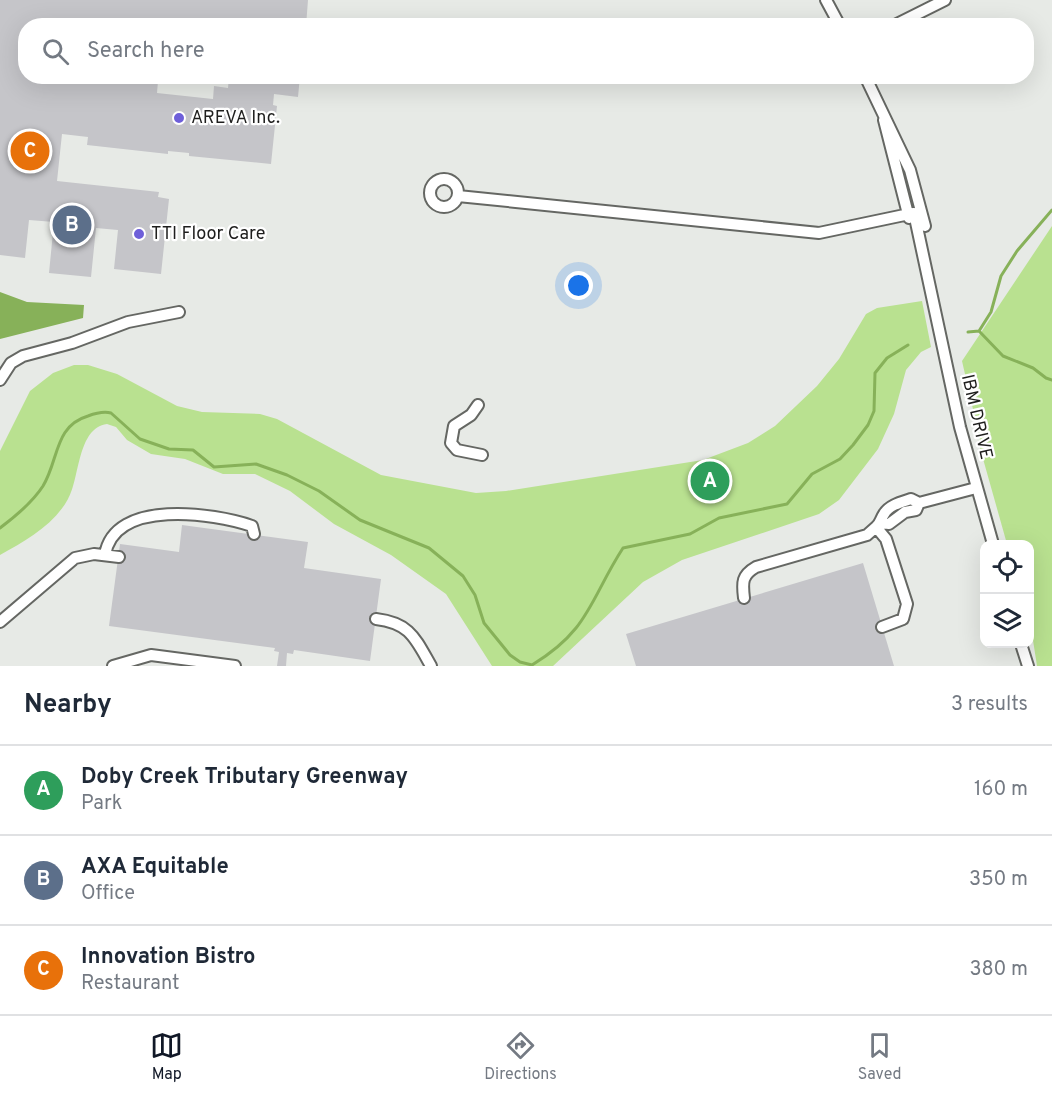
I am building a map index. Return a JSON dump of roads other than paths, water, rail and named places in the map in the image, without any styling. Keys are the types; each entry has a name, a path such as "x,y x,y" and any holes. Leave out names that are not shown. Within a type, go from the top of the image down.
{"street":[{"path":"826,0 836,18"},
{"path":"909,18 945,0"},
{"name":"IBM DRIVE","path":"868,84 884,120 900,148 914,183 934,264 933,296 950,382 976,488 992,540"},
{"name":"IBM DRIVE","path":"884,120 923,278 933,296"},
{"path":"458,196 819,233 908,213"},
{"path":"0,380 7,367 19,357 72,343 117,325 179,312"},
{"path":"478,405 471,415 454,426 451,443 457,450 482,455"},
{"path":"744,598 742,582 747,572 756,567 867,535 878,525 889,524 905,512 916,510 919,503 976,488"},
{"path":"105,555 111,540 120,531 136,519 152,514 229,520 252,526 254,534"},
{"path":"878,525 886,539 907,604 903,619 882,627"},
{"path":"0,622 75,558 88,554 119,556"},
{"path":"376,619 395,622 405,628 415,638 431,666"},
{"path":"1022,648 1028,666"},
{"path":"113,666 151,655 235,666"}],"waterway":[{"path":"968,332 979,331 991,312 1001,276 1017,251 1052,210"},
{"path":"979,331 1003,356 1033,368 1052,380"},
{"path":"0,528 23,509 43,486 63,436 69,428 77,421 91,415 102,412 111,413 140,439 169,449 193,450 214,467 256,464 287,475 319,491 360,520 429,548 463,576 475,595 484,623 510,655 520,662 532,665 551,652 578,626 623,548 690,534 719,518 787,504 812,474 840,459 868,425 874,411 875,373 887,358 908,345"}],"place":[{"name":"AREVA Inc.","path":"179,118"},
{"name":"Innovation Bistro","path":"30,151"},
{"name":"AXA Equitable","path":"72,225"},
{"name":"TTI Floor Care","path":"139,234"},
{"name":"Doby Creek Tributary Greenway","path":"710,481"}]}
